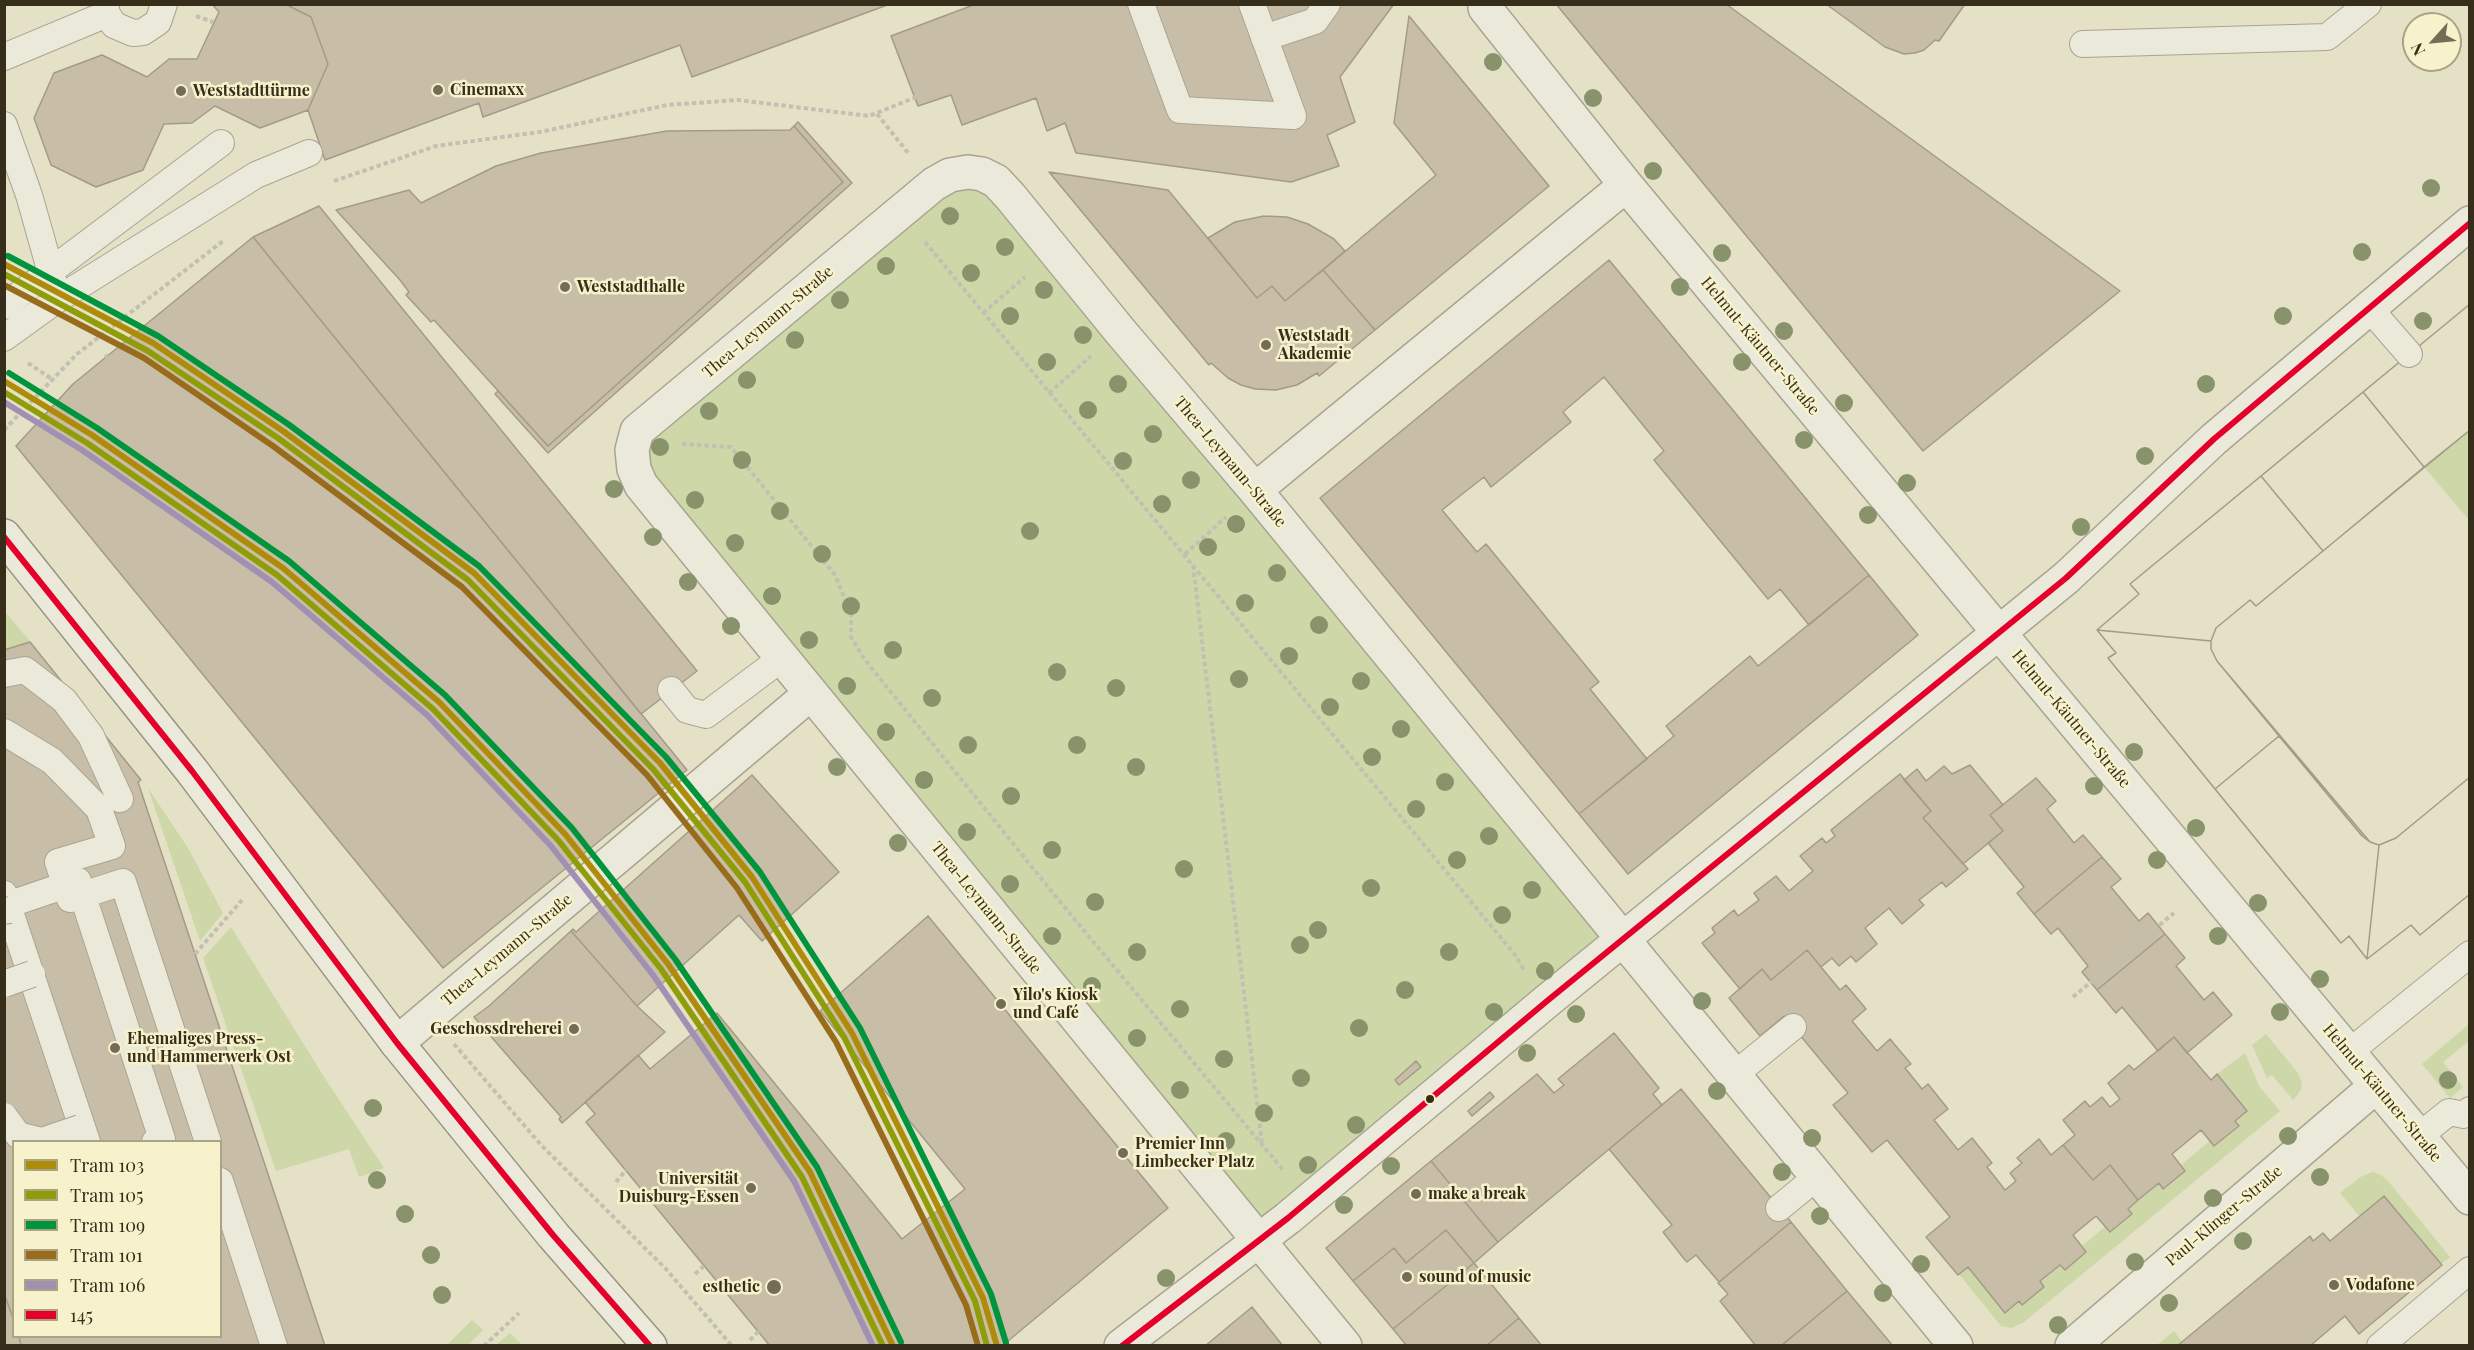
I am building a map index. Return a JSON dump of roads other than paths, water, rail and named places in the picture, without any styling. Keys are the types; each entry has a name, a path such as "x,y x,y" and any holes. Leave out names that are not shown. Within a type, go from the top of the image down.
{"street":[{"name":"Helmut-Käutner-Straße","path":"1484,6 1626,185 2469,1198"},
{"name":"Thea-Leymann-Straße","path":"1345,1346 810,694 641,485 634,469 632,450 637,431 934,184 950,175 968,172 981,174 996,181 1255,490 1956,1346"},
{"path":"1255,490 1626,185"},
{"path":"1121,1346 1260,1241 1547,1000 1999,632 2116,533 2214,439 2469,223"},
{"path":"4,536 192,771 397,1043 553,1235 650,1346"},
{"name":"Thea-Leymann-Straße","path":"397,1043 810,694"},
{"name":"Paul-Klinger-Straße","path":"2072,1346 2376,1086"}],"lane":[{"path":"4,57 106,10 114,25 123,30 144,32 158,22 164,4"},
{"path":"1141,4 1180,110 1293,116 1252,4"},
{"path":"1264,38 1315,21 1327,4"},
{"path":"2083,45 2327,37 2368,4"},
{"path":"4,125 29,195 58,299"},
{"path":"4,306 221,143"},
{"path":"4,338 58,299 256,175 309,153"},
{"path":"2369,308 2409,354"},
{"path":"671,690 687,710 706,715 782,658"},
{"path":"4,674 25,670 64,700 91,736 120,799"},
{"path":"4,732 52,762 99,809 112,846 58,862 70,899 123,882 207,1140"},
{"path":"5,906 78,881 162,1139 160,1140"},
{"path":"5,906 81,884 166,1140"},
{"path":"5,906 86,886 168,1140"},
{"path":"5,906 31,976 83,1136"},
{"path":"5,906 83,1136"},
{"path":"2348,1053 2469,954"},
{"path":"4,986 31,976"},
{"path":"1734,1075 1793,1027"},
{"path":"2418,1136 2449,1112 2464,1115 2469,1110"},
{"path":"4,1111 19,1132 43,1137 83,1136"},
{"path":"4,1116 18,1135 38,1140"},
{"path":"50,1140 83,1136"},
{"path":"1779,1208 1818,1176"},
{"path":"222,1187 274,1346"},
{"path":"2380,1346 2469,1270"}],"tram line":[{"name":"109","path":"8,256 158,336 288,424 479,566 666,757 760,872 860,1028 991,1294 1006,1343"},
{"name":"103","path":"4,264 153,343 283,431 474,573 660,763 752,877 852,1033 983,1298 997,1346"},
{"name":"105","path":"4,274 148,351 278,438 468,580 653,769 745,882 844,1037 975,1301 987,1346"},
{"name":"101","path":"4,285 144,358 273,446 462,587 647,775 737,888 836,1042 966,1305 978,1346"},
{"name":"109","path":"9,373 97,428 289,561 445,695 572,828 675,959 817,1167 901,1342"},
{"name":"103","path":"4,381 92,435 283,568 439,702 565,834 668,964 810,1172 893,1346"},
{"name":"105","path":"4,392 87,443 277,575 433,709 558,840 661,969 802,1177 883,1346"},
{"name":"106","path":"4,402 82,450 272,582 427,715 551,846 653,975 794,1181 873,1346"}],"place":[{"name":"Cinemaxx","path":"438,90"},
{"name":"Weststadttürme","path":"181,91"},
{"name":"Weststadthalle","path":"565,287"},
{"name":"Weststadt Akademie","path":"1266,345"},
{"name":"Yilo's Kiosk und Café","path":"1001,1004"},
{"name":"Geschossdreherei","path":"574,1029"},
{"name":"Ehemaliges Press- und Hammerwerk Ost","path":"115,1048"},
{"name":"Premier Inn Limbecker Platz","path":"1123,1153"},
{"name":"Universität Duisburg-Essen","path":"751,1188"},
{"name":"make a break","path":"1416,1194"},
{"name":"sound of music","path":"1407,1277"},
{"name":"Vodafone","path":"2334,1285"},
{"name":"esthetic","path":"774,1287"}]}
